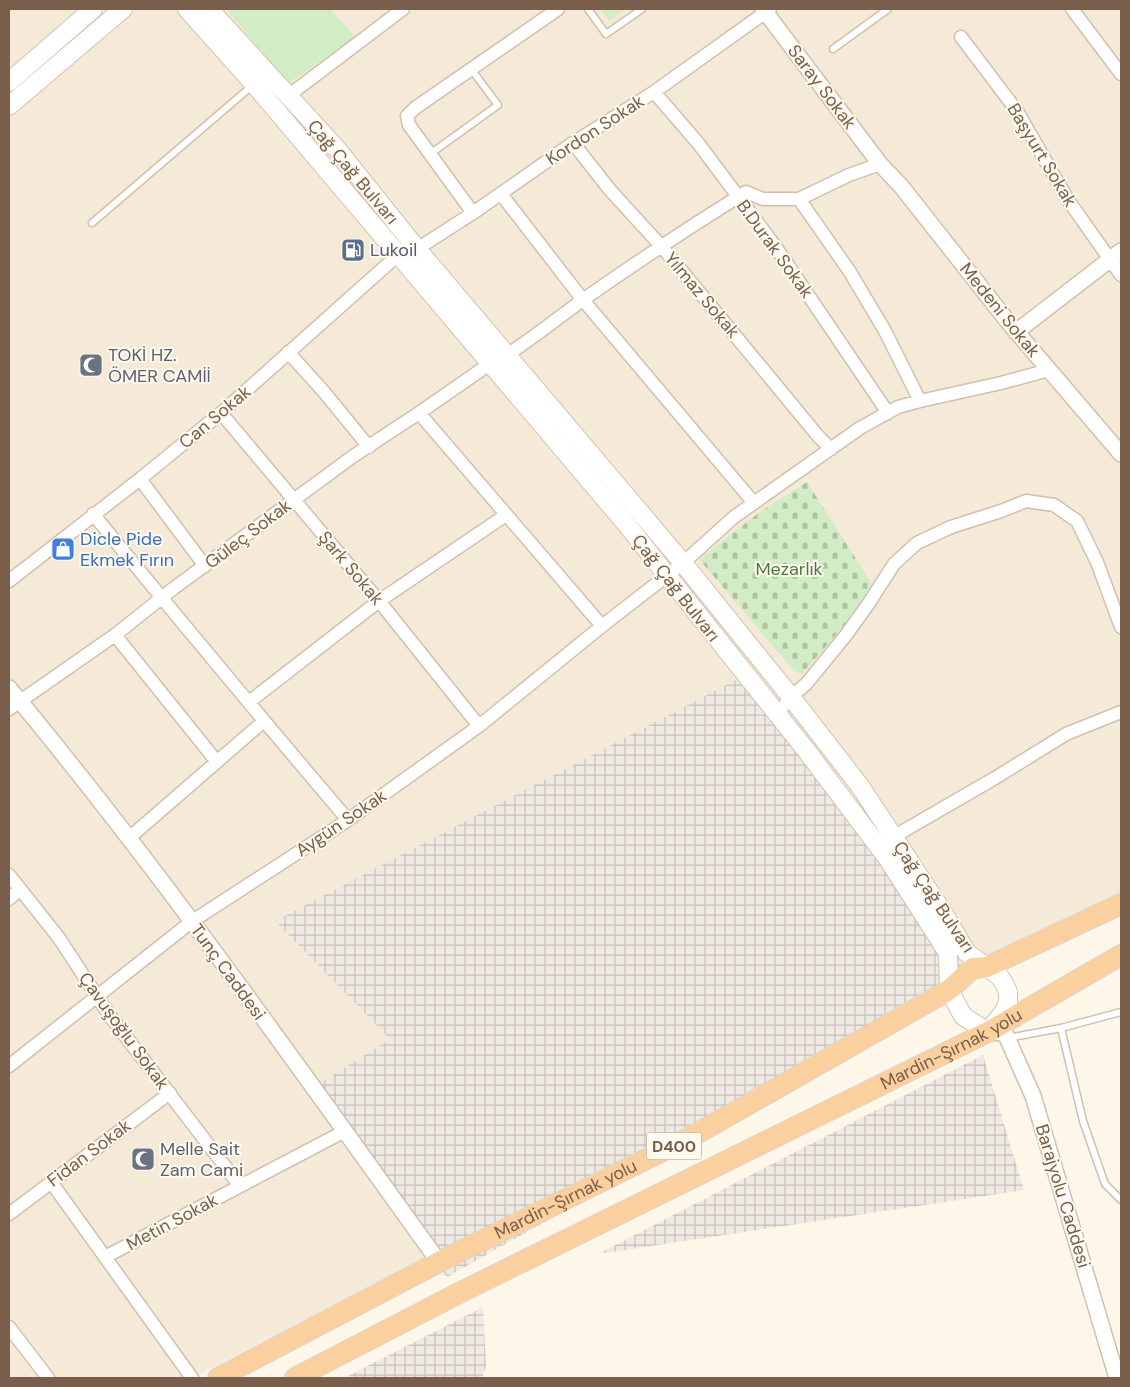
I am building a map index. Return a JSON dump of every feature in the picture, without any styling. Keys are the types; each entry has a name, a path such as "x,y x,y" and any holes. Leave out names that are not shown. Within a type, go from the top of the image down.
{"highway":[{"name":"Mardin-Şırnak yolu","path":"218,1378 439,1262 691,1137 949,990 973,968 987,967 1121,904"},
{"name":"Mardin-Şırnak yolu","path":"295,1378 459,1293 988,1032 1121,955"}],"main road":[{"path":"9,82 93,9"},
{"path":"9,106 124,9"},
{"name":"Çağ Çağ Bulvarı","path":"188,9 254,84 398,255 499,359 683,563 792,697 860,786 967,953 999,976 1004,983 1008,992 1008,1002 1005,1010 988,1032 963,1016 949,990 948,953 888,859 499,359 417,248 337,149 209,9"}],"street":[{"path":"288,96 403,9"},
{"path":"473,214 409,125 407,116 415,108 558,9"},
{"path":"1072,9 1121,74"},
{"name":"Kordon Sokak","path":"417,248 473,214 573,143 654,92 766,10"},
{"name":"Saray Sokak","path":"766,10 880,164"},
{"name":"Başyurt Sokak","path":"961,37 1017,111 1068,200 1115,255 1121,274"},
{"name":"B.Durak Sokak","path":"654,92 698,143 775,246 888,412"},
{"name":"Yılmaz Sokak","path":"573,143 610,190 662,247 830,449"},
{"path":"738,197 746,192 762,199 799,199 850,174 880,164"},
{"name":"Medeni Sokak","path":"880,164 901,186 1016,332 1121,454"},
{"path":"501,194 583,300 754,504"},
{"name":"Güleç Sokak","path":"14,705 115,635 161,598 352,457 538,334 583,300 738,197"},
{"path":"799,199 855,280 885,331 920,400"},
{"name":"Can Sokak","path":"9,581 221,413 398,255 417,248"},
{"path":"1016,332 1115,255"},
{"path":"288,352 369,447"},
{"name":"Aygün Sokak","path":"9,1066 191,922 348,820 479,726 683,563 734,517 860,428 898,407 920,400 1001,383 1049,370"},
{"name":"Şark Sokak","path":"221,413 379,601 479,726"},
{"path":"419,413 602,626"},
{"path":"140,479 205,566"},
{"path":"777,714 811,679 846,635 894,564 917,543 951,527 1026,501 1054,505 1077,521 1097,562 1121,626"},
{"path":"93,514 215,664 348,820"},
{"path":"249,702 379,601 506,515"},
{"path":"115,635 217,762"},
{"name":"Tunç Caddesi","path":"9,688 14,705 129,838 439,1262"},
{"path":"893,837 1066,734 1121,712"},
{"path":"129,838 264,721"},
{"name":"Çavuşoğlu Sokak","path":"9,875 59,938 96,997 240,1186"},
{"path":"9,899 20,889"},
{"path":"988,1032 1005,1034 1007,1038"},
{"name":"Barajyolu Caddesi","path":"1007,1038 1033,1096 1117,1378"},
{"name":"Fidan Sokak","path":"9,1214 170,1094"},
{"name":"Metin Sokak","path":"105,1257 345,1131"},
{"name":"Metin Sokak","path":"51,1182 192,1378"},
{"path":"9,1327 48,1378"}],"lane":[{"path":"588,9 606,34 642,9"},
{"path":"833,49 888,9"},
{"path":"430,154 498,105 471,69"},
{"path":"92,223 254,84"},
{"path":"1007,1038 1061,1028 1121,1012"},
{"path":"1061,1028 1083,1121 1105,1184 1121,1200"}],"shaded area":[{"path":"9,9 1121,9 1121,905 968,984 276,921 390,1039 316,1088 447,1277 416,1264 192,1378 9,1378"},
{"path":"751,672 861,808 952,940 968,984 447,1277 315,1087 390,1039 275,921"},
{"path":"983,1055 1024,1190 598,1254"},
{"path":"483,1307 486,1366 482,1378 344,1378"}],"green space":[{"path":"226,9 330,9 355,37 289,83"},
{"path":"600,9 626,9 609,21"},
{"name":"Mezarlık","path":"807,482 872,584 854,614 802,674 794,671 699,559 764,509"}],"place":[{"name":"Lukoil","path":"353,250"},
{"name":"TOKİ HZ. ÖMER CAMİİ","path":"91,365"},
{"name":"Dicle Pide Ekmek Fırın","path":"63,549"},
{"name":"Melle Sait Zam Cami","path":"143,1159"}]}
